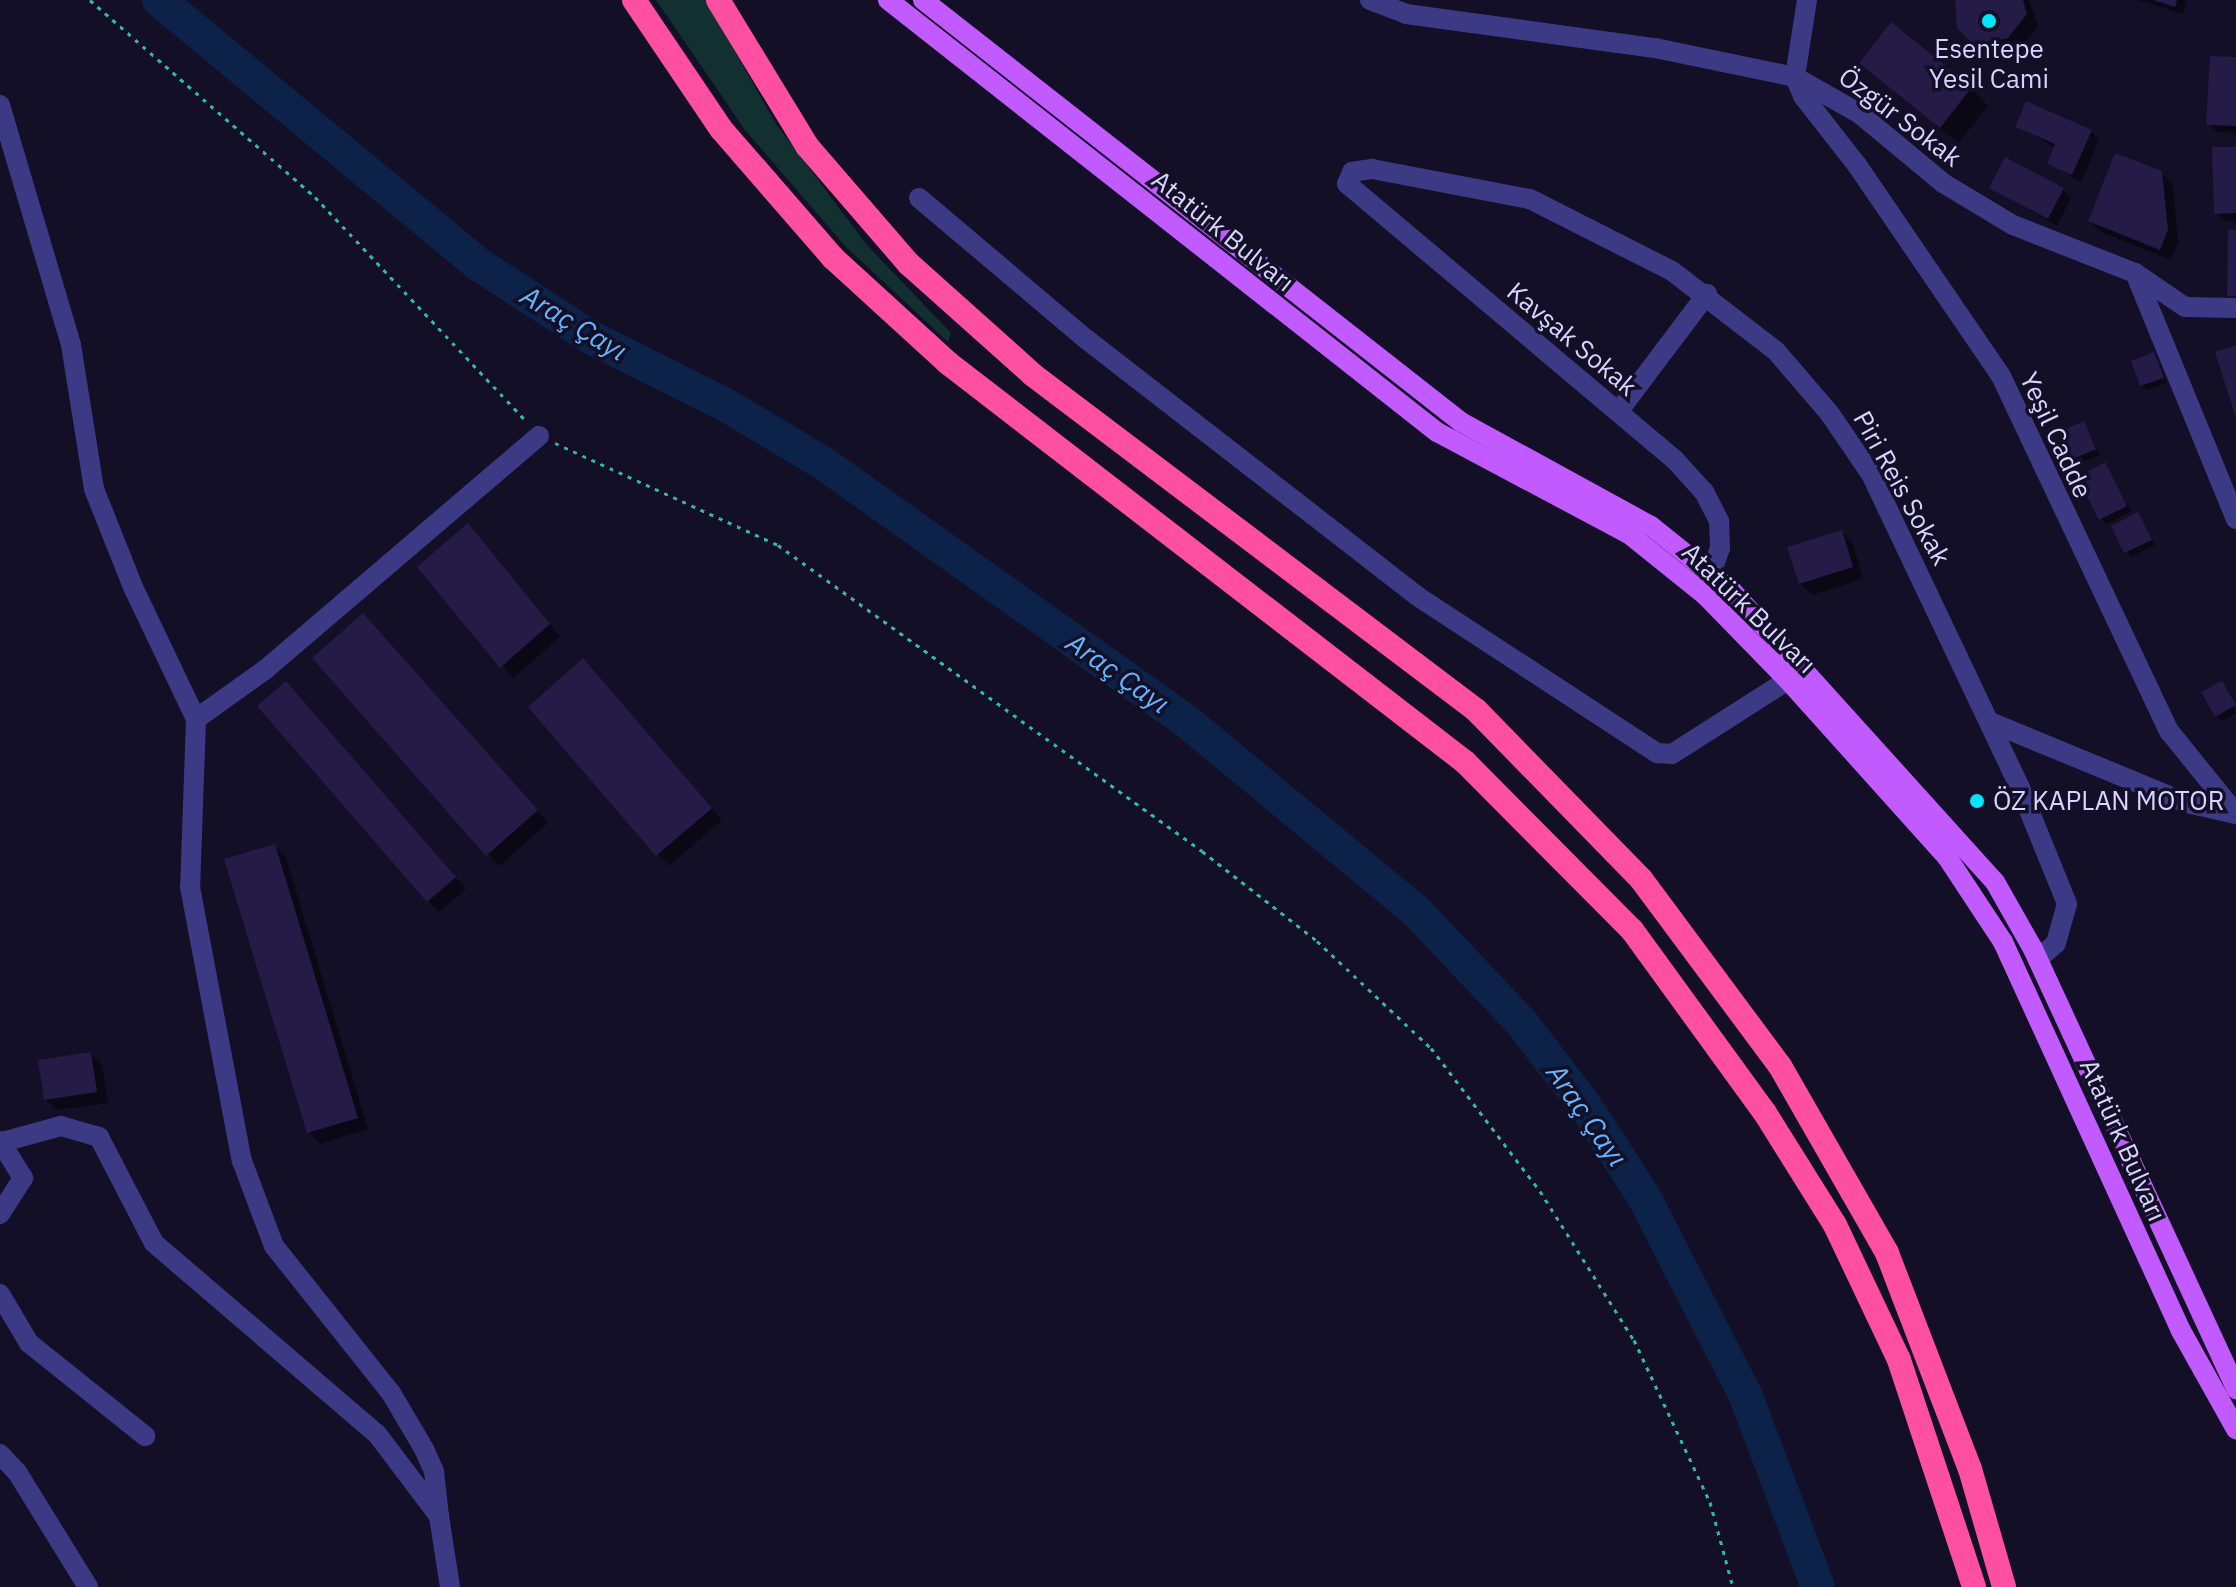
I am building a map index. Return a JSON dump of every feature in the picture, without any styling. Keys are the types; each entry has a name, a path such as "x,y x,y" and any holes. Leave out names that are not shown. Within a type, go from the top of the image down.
{"highway":[{"path":"634,0 721,129 833,258 948,363 1465,762 1632,930 1749,1089 1835,1225 1899,1360 1974,1587"},
{"path":"718,0 807,146 909,264 1033,375 1476,710 1641,879 1780,1066 1887,1253 1970,1469 2004,1587"}],"main road":[{"name":"Atatürk Bulvarı","path":"888,0 1425,423 1629,534 1706,596 1788,680 1947,857 2016,970 2180,1329 2236,1429"},
{"name":"Atatürk Bulvarı","path":"923,0 1461,422 1651,526 1712,571 1972,851 2008,903 2236,1389"},
{"path":"2016,970 2037,960"}],"street":[{"name":"Özgür Sokak","path":"1370,0 1406,14 1655,48 1795,77 1860,114 1982,209 2135,273 2185,307 2236,308"},
{"path":"1795,77 1807,0"},
{"name":"Yeşil Cadde","path":"1795,77 2001,376 2169,731 2236,814"},
{"path":"0,105 71,345 94,489 133,587 196,719 190,887 242,1161 274,1246 391,1393 424,1449 434,1471 450,1587"},
{"name":"Piri Reis Sokak","path":"1352,172 1372,169 1530,199 1672,271 1707,294 1776,351 1830,414 1871,474 1990,722 2067,904 2056,943 2037,960"},
{"name":"Kavşak Sokak","path":"1352,172 1347,184 1618,412 1704,492 1719,521 1720,548 1712,571"},
{"path":"919,198 1086,339 1417,596 1657,753 1672,754 1788,680"},
{"path":"2135,273 2236,519"},
{"path":"1618,412 1707,294"},
{"path":"196,719 266,669 539,436"},
{"path":"1990,722 2187,803 2236,814"},
{"path":"0,1214 23,1178 1,1142 61,1126 99,1137 154,1243 377,1434 439,1516"},
{"path":"0,1294 29,1343 145,1436"},
{"path":"0,1454 17,1472 88,1587"}],"path":[{"path":"90,0 315,197 539,436 791,554 1202,851 1317,941 1431,1048 1540,1191 1634,1340 1710,1502 1733,1587"}],"green space":[{"path":"656,0 706,0 776,124 867,245 951,333 948,342 846,247 745,130"}],"building":[{"name":"Esentepe Yesil Cami","path":"1955,0 2023,0 2027,14 2008,38 1975,46 1957,28"},
{"path":"2153,0 2177,0 2175,7"},
{"path":"1891,22 1972,87 1940,128 1859,63"},
{"path":"2210,56 2236,57 2236,126 2206,125"},
{"path":"2026,101 2092,130 2072,175 2047,164 2055,144 2015,127"},
{"path":"2212,147 2236,147 2236,213 2214,214"},
{"path":"2115,153 2162,171 2168,230 2160,250 2088,221"},
{"path":"2005,157 2064,188 2048,219 1989,188"},
{"path":"2228,230 2236,230 2236,296 2227,296"},
{"path":"2236,345 2236,415 2235,415 2215,352"},
{"path":"2154,352 2164,378 2140,386 2131,361"},
{"path":"2084,421 2096,449 2071,460 2059,432"},
{"path":"2105,462 2127,506 2099,520 2077,477"},
{"path":"2138,512 2152,540 2124,553 2111,526"},
{"path":"468,523 550,624 500,668 417,567"},
{"path":"1842,530 1853,567 1799,584 1787,547"},
{"path":"363,613 538,810 486,856 312,658"},
{"path":"583,658 712,808 656,856 528,707"},
{"path":"286,681 456,877 427,902 257,706"},
{"path":"2222,681 2236,705 2215,717 2201,692"},
{"path":"275,844 358,1118 307,1133 224,859"},
{"path":"91,1052 97,1092 44,1100 38,1060"}],"waterway":[{"name":"Araç Çayı","path":"159,0 478,264 592,338 726,405 823,463 1191,725 1415,910 1522,1023 1586,1107 1644,1197 1745,1394 1818,1587"}],"place":[{"name":"Esentepe Yesil Cami","path":"1989,21"},
{"name":"ÖZ KAPLAN MOTOR","path":"1977,801"}]}
